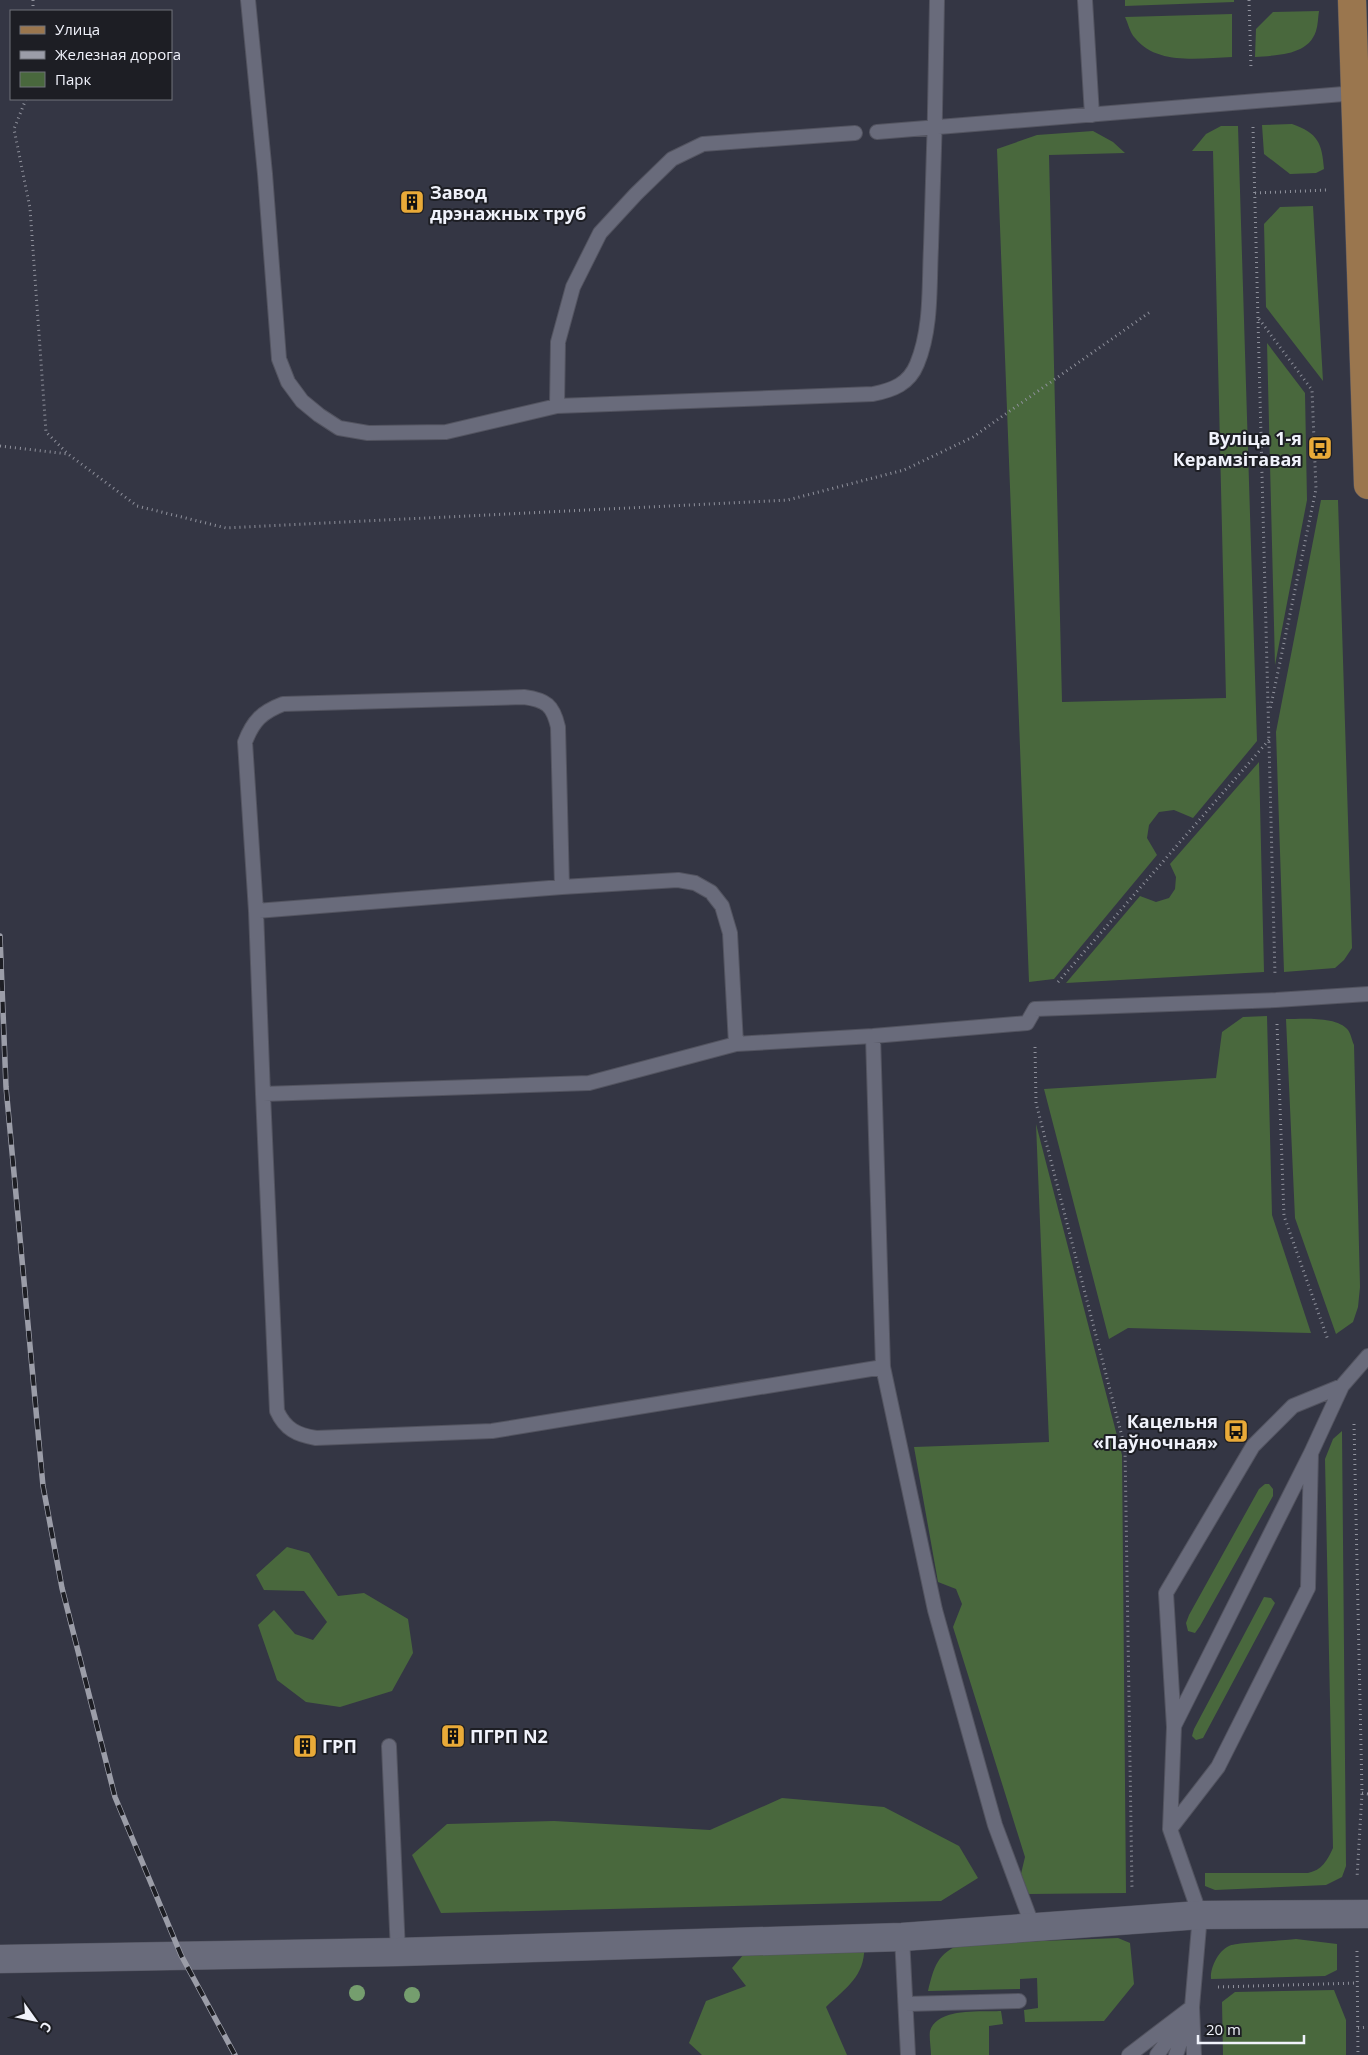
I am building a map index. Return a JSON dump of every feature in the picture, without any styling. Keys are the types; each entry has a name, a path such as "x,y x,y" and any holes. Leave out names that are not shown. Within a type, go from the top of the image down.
{"main road":[{"path":"1352,0 1362,92 1368,485"}],"street":[{"path":"0,1959 398,1952 902,1937 1200,1915 1368,1914"}],"lane":[{"path":"248,0 265,174 279,359 288,382 302,400 339,428 368,433 446,432 557,406 873,394 895,388 908,379 917,364 924,342 928,311 936,127 937,0"},
{"path":"1085,0 1092,115"},
{"path":"877,132 1362,92"},
{"path":"557,406 558,342 573,287 600,232 672,160 703,144 855,134"},
{"path":"562,887 558,727 555,714 547,703 538,699 524,697 283,704 269,709 250,728 245,742 256,911 277,1411 282,1422 304,1436 316,1438 492,1432 884,1367"},
{"path":"256,911 562,887 678,880 695,883 711,892 722,906 730,932 736,1044"},
{"path":"263,1094 589,1083 736,1044 873,1036 1028,1023 1035,1009 1276,1000 1368,994"},
{"path":"873,1036 884,1367 935,1610 995,1825 1033,1927"},
{"path":"1174,1727 1311,1453 1342,1386 1368,1356"},
{"path":"1194,2055 1192,2007 1200,1915 1170,1830 1174,1727 1166,1593 1253,1446 1293,1406 1342,1386"},
{"path":"1170,1830 1218,1767 1308,1588 1311,1453"},
{"path":"389,1746 398,1952"},
{"path":"902,1937 908,2055"},
{"path":"906,2004 1019,2000"},
{"path":"1128,2055 1192,2007"},
{"path":"1157,2055 1192,2007"},
{"path":"1176,2055 1192,2007"}],"path":[{"path":"1249,0 1251,69"},
{"path":"26,100 14,129 30,208 46,432 68,454 137,506 226,528 788,500 904,470 973,437 1150,312"},
{"path":"1252,118 1276,1000 1284,1216 1328,1340"},
{"path":"1255,193 1330,190"},
{"path":"1258,318 1312,390 1316,489 1269,716"},
{"path":"0,446 68,454"},
{"path":"1132,1920 1125,1448 1036,1102 1035,1009 1269,740"},
{"path":"1354,1423 1362,1793 1357,1878"},
{"path":"1362,1793 1368,1794"},
{"path":"1357,1951 1358,2055"},
{"path":"1194,1988 1358,1983"},
{"path":"1358,2028 1368,2027"}],"green space":[{"path":"1125,0 1234,0 1234,2 1125,6"},
{"path":"1319,11 1316,31 1306,45 1290,53 1255,57 1256,29 1273,12"},
{"path":"1232,14 1232,57 1194,59 1167,57 1144,47 1133,36 1125,17"},
{"path":"1292,124 1308,131 1317,140 1322,152 1324,169 1316,173 1290,174 1264,154 1262,125"},
{"path":"1221,126 1238,126 1257,741 1193,818 1174,810 1159,812 1149,825 1147,838 1157,855 1054,979 1029,982 997,149 1037,135 1093,131 1113,142 1125,153 1049,155 1062,702 1226,698 1213,151 1192,151 1206,134"},
{"path":"1313,206 1323,381 1266,307 1264,224 1280,207"},
{"path":"1267,343 1305,393 1307,500 1275,665"},
{"path":"1321,500 1338,500 1352,948 1344,960 1335,968 1284,972 1276,732"},
{"path":"1259,762 1264,972 1066,983 1140,896 1156,902 1169,898 1175,889 1176,877 1170,864"},
{"path":"1267,1016 1272,1215 1311,1333 1128,1328 1109,1339 1044,1089 1216,1078 1222,1032 1243,1017"},
{"path":"1286,1019 1319,1019 1336,1022 1348,1030 1354,1045 1360,1287 1358,1307 1353,1322 1336,1334 1295,1218"},
{"path":"1036,1124 1122,1455 1126,1893 1029,1894 1020,1878 1025,1857 953,1627 962,1604 956,1589 938,1582 914,1447 1049,1442"},
{"path":"1342,1431 1346,1866 1342,1877 1326,1885 1215,1890 1205,1886 1205,1873 1308,1873 1317,1870 1324,1864 1333,1848 1325,1459 1333,1439"},
{"path":"1265,1484 1269,1484 1273,1489 1273,1496 1200,1626 1195,1633 1188,1631 1186,1623 1189,1615 1259,1489"},
{"path":"287,1547 309,1553 338,1596 364,1593 408,1619 413,1653 392,1691 340,1707 306,1702 277,1680 258,1625 274,1610 295,1634 313,1640 327,1622 304,1591 264,1590 256,1575"},
{"path":"1264,1597 1271,1598 1275,1603 1203,1738 1196,1740 1192,1736 1194,1729"},
{"path":"782,1798 884,1807 959,1846 978,1878 941,1901 441,1913 412,1855 447,1824 554,1821 710,1830"},
{"path":"1118,1938 1130,1943 1134,1984 1104,2021 1025,2022 1024,2010 1038,2008 1037,1978 1020,1979 1020,1989 928,1991 932,1975 942,1956 962,1944"},
{"path":"1296,1939 1337,1944 1337,1970 1325,1976 1211,1979 1216,1960 1221,1952 1229,1946 1241,1943"},
{"path":"864,1941 864,1953 859,1971 848,1986 826,2007 847,2055 702,2055 689,2043 706,2001 746,1986 732,1968 750,1947"},
{"path":"1334,1990 1346,2020 1346,2055 1223,2055 1222,2002 1235,1992"},
{"path":"1001,2011 1003,2024 989,2026 989,2055 931,2055 930,2031 934,2023 941,2018 961,2012"}],"railway":[{"path":"0,936 6,1087 43,1486 62,1588 115,1797 181,1955 235,2055"}],"place":[{"name":"Завод дрэнажных труб","path":"412,202"},
{"name":"Вуліца 1-я Керамзітавая","path":"1320,448"},
{"name":"Кацельня «Паўночная»","path":"1236,1431"},
{"name":"ПГРП N2","path":"453,1736"},
{"name":"ГРП","path":"305,1746"}]}
